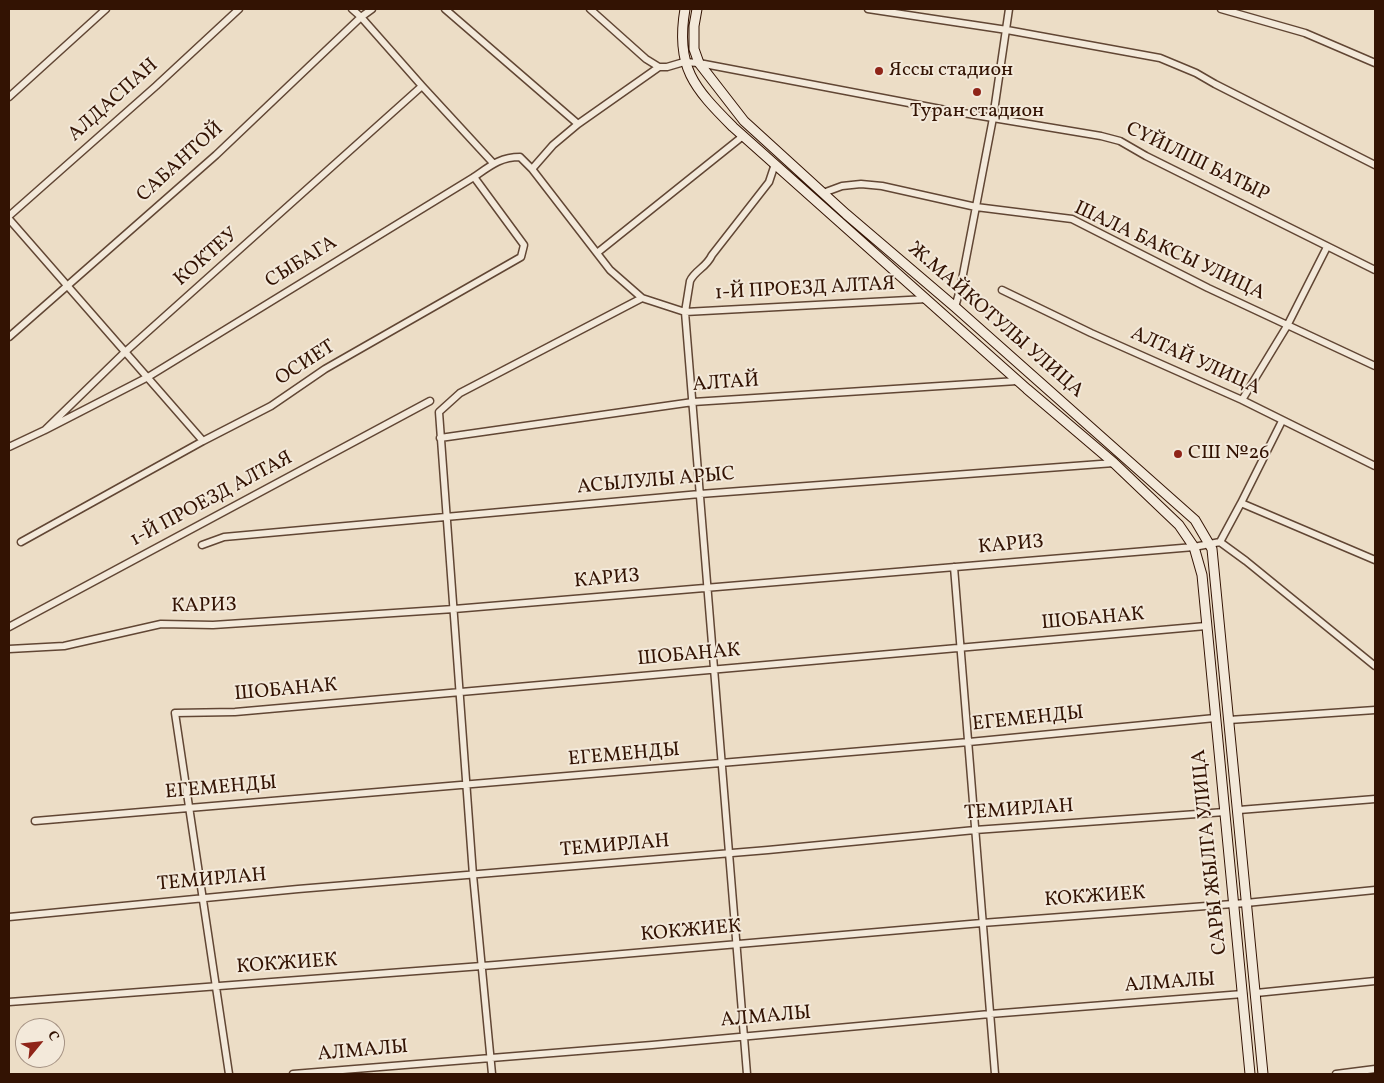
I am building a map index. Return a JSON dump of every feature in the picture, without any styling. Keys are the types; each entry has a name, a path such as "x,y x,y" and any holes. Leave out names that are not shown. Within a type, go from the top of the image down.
{"street":[{"path":"9,97 106,9"},
{"name":"АЛДАСПАН","path":"9,217 149,93 240,9"},
{"path":"352,9 493,163 508,157 520,157 532,169 610,270 642,298 686,312"},
{"name":"САБАНТОЙ","path":"9,338 216,155 361,17 372,9"},
{"path":"445,9 578,124"},
{"path":"532,169 553,145 578,124 659,67 646,59 590,9"},
{"path":"684,62 682,26 685,9"},
{"path":"697,9 694,26 694,50 699,63"},
{"path":"868,9 1007,30 1160,58 1196,73 1375,164"},
{"path":"955,307 960,290 993,118 1009,9"},
{"path":"1221,9 1305,33 1375,63"},
{"name":"СҮЙІЛІШ БАТЫР","path":"659,67 667,67 684,62 699,63 993,118 1050,126 1120,141 1146,156 1375,270"},
{"name":"Ж.МАЙКОТУЛЫ УЛИЦА","path":"684,62 694,83 706,100 743,136 1017,381 1114,463 1179,525 1194,547 1202,575 1206,626"},
{"name":"Ж.МАЙКОТУЛЫ УЛИЦА","path":"699,63 744,121 822,193 955,307 1195,520 1212,549 1221,626"},
{"name":"КОКТЕУ","path":"9,447 45,430 125,352 422,86"},
{"path":"596,253 743,136"},
{"name":"СЫБАГА","path":"45,430 148,377 474,177 493,163"},
{"path":"746,1074 686,312 692,277 708,264 712,255 769,182 775,164"},
{"name":"ОСИЕТ","path":"22,542 203,441 271,406 325,369 521,257 524,246 474,177"},
{"name":"ШАЛА БАКСЫ УЛИЦА","path":"822,193 842,186 861,184 882,186 976,207 1072,219 1287,326 1375,366"},
{"path":"9,217 203,441"},
{"path":"1242,400 1287,326 1327,246"},
{"path":"885,263 892,254"},
{"name":"АЛТАЙ УЛИЦА","path":"1002,290 1091,333 1242,400 1375,466"},
{"path":"492,1074 473,875 439,412 460,393 642,298"},
{"name":"1-Й ПРОЕЗД АЛТАЯ","path":"686,312 927,299"},
{"name":"АЛТАЙ","path":"440,438 693,402 1017,381"},
{"name":"1-Й ПРОЕЗД АЛТАЯ","path":"9,627 430,401"},
{"path":"1282,421 1220,542 1375,666"},
{"name":"АСЫЛУЛЫ АРЫС","path":"202,545 224,537 700,494 1114,463"},
{"path":"1241,503 1375,560"},
{"name":"КАРИЗ","path":"9,649 64,646 161,624 213,625 454,610 1194,547 1220,542"},
{"path":"954,567 995,1074"},
{"name":"САРЫ ЖЫЛГА УЛИЦА","path":"1206,626 1250,1074"},
{"name":"ШОБАНАК","path":"190,808 175,713 235,712 1206,626"},
{"name":"САРЫ ЖЫЛГА УЛИЦА","path":"1221,626 1263,1074"},
{"path":"1229,720 1375,710"},
{"name":"ЕГЕМЕНДЫ","path":"35,821 721,764 1216,718"},
{"path":"1239,810 1375,799"},
{"path":"190,808 229,1074"},
{"name":"ТЕМИРЛАН","path":"9,917 204,898 728,854 975,830 1225,812"},
{"name":"КОКЖИЕК","path":"9,1002 482,966 982,923 1246,903 1375,890"},
{"path":"1256,993 1375,981"},
{"name":"АЛМАЛЫ","path":"293,1074 1243,994"},
{"path":"1336,1074 1375,1069"}],"place":[{"name":"Яссы стадион","path":"879,71"},
{"name":"Туран стадион","path":"977,92"},
{"name":"СШ №26","path":"1178,454"}]}
